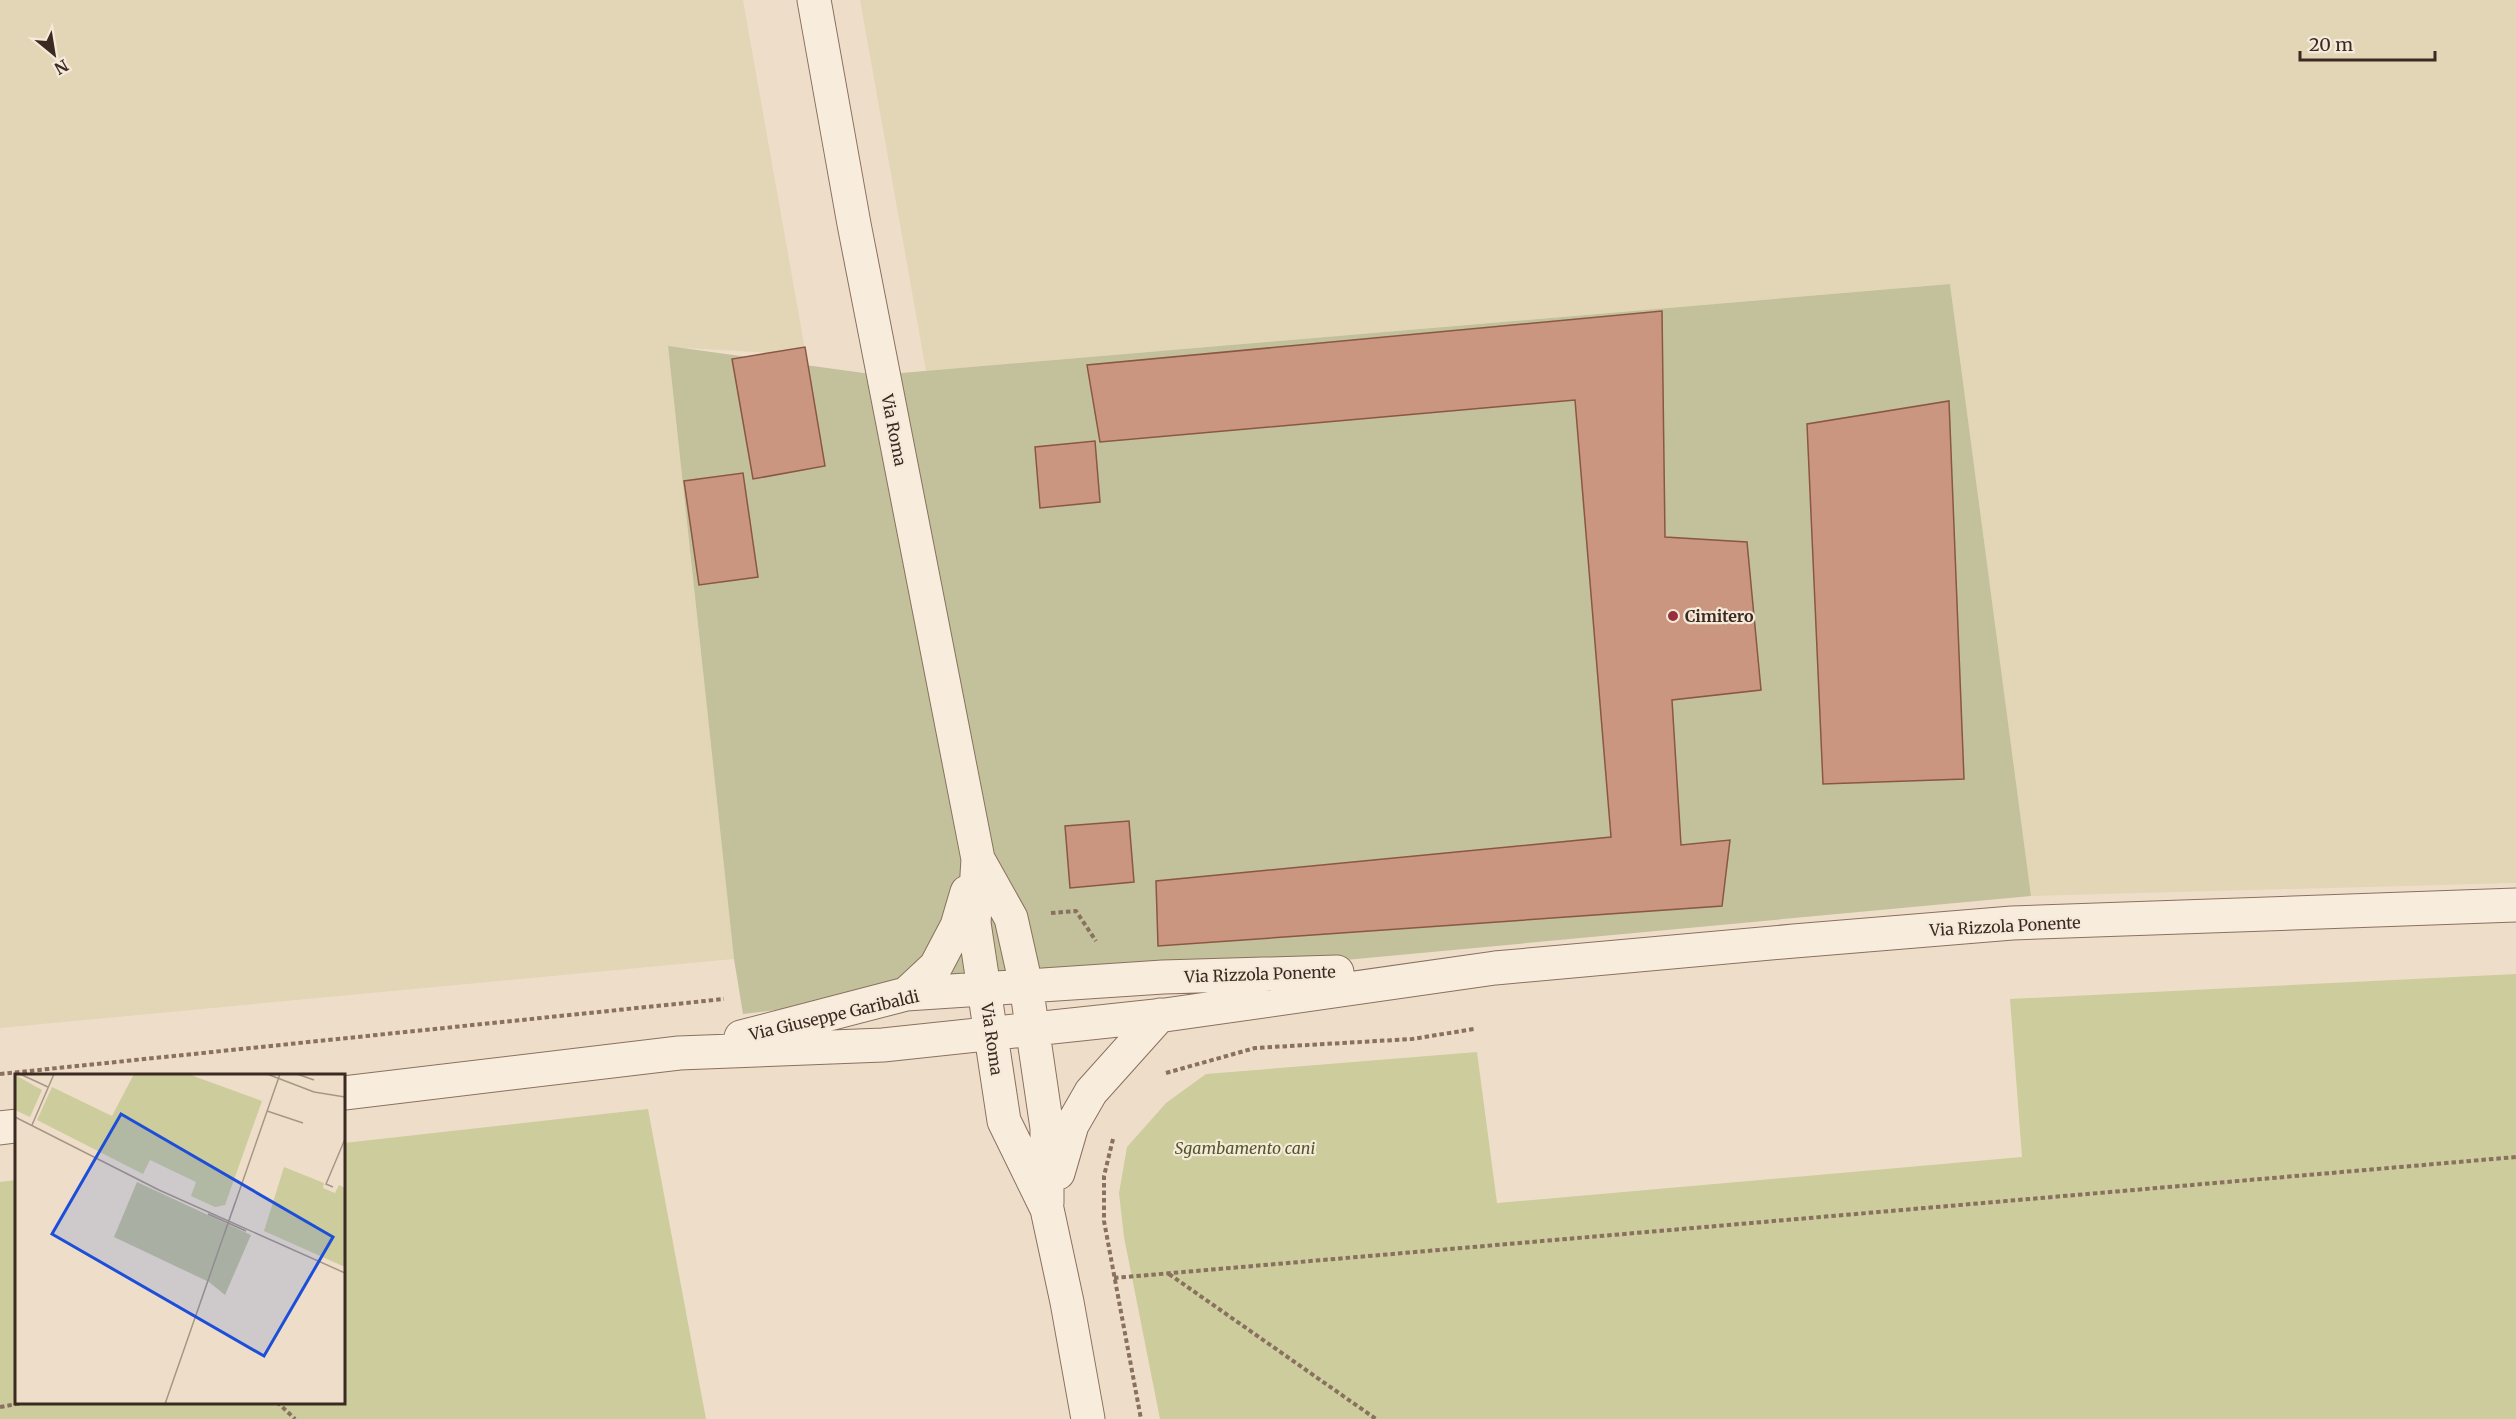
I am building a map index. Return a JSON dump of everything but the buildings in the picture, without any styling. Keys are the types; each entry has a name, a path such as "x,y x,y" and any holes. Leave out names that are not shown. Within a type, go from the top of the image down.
{"street":[{"name":"Via Roma","path":"814,0 854,224 978,859 974,923 1004,1121 1047,1209"},
{"name":"Via Roma","path":"978,859 1011,918 1026,985 1047,1128 1047,1209 1067,1302 1088,1419"},
{"name":"Via Roma","path":"906,994 936,966 957,926 978,859"},
{"name":"Via Rizzola Ponente","path":"1032,1028 1160,1015 1495,968 2012,923 2516,905"},
{"name":"Via Rizzola Ponente","path":"1026,985 1163,977 1495,968"},
{"name":"Via Giuseppe Garibaldi","path":"679,1053 906,994 1026,985"},
{"name":"Via Roma","path":"1047,1209 1072,1125 1091,1092 1160,1015"},
{"name":"Via Giuseppe Garibaldi","path":"345,1093 679,1053 883,1045 1032,1028"},
{"path":"0,1128 15,1126"}],"path":[{"path":"1045,914 1076,911 1102,950"},
{"path":"0,1074 728,999"},
{"path":"1159,1079 1167,1072 1255,1048 1412,1038 1474,1029"},
{"path":"1115,1131 1104,1176 1104,1221 1141,1419"},
{"path":"1114,1278 2516,1157"},
{"path":"1169,1274 1376,1419"},
{"path":"0,1407 17,1404"},
{"path":"279,1404 295,1419"}],"shaded area":[{"path":"0,0 743,0 806,355 668,347 734,959 0,1028"},
{"path":"860,0 2516,0 2516,883 2031,896 1950,284 926,371"}],"green space":[{"path":"1950,284 2031,896 1163,977 906,994 743,1014 734,959 668,346 878,375"},
{"name":"Sgambamento cani","path":"2516,974 2516,1419 1160,1419 1124,1237 1119,1193 1127,1147 1166,1103 1206,1074 1477,1052 1497,1203 2022,1157 2010,999"},
{"path":"648,1109 706,1419 0,1419 0,1182 15,1180 15,1404 345,1404 345,1143"}],"place":[{"name":"Cimitero","path":"1673,616"}]}
